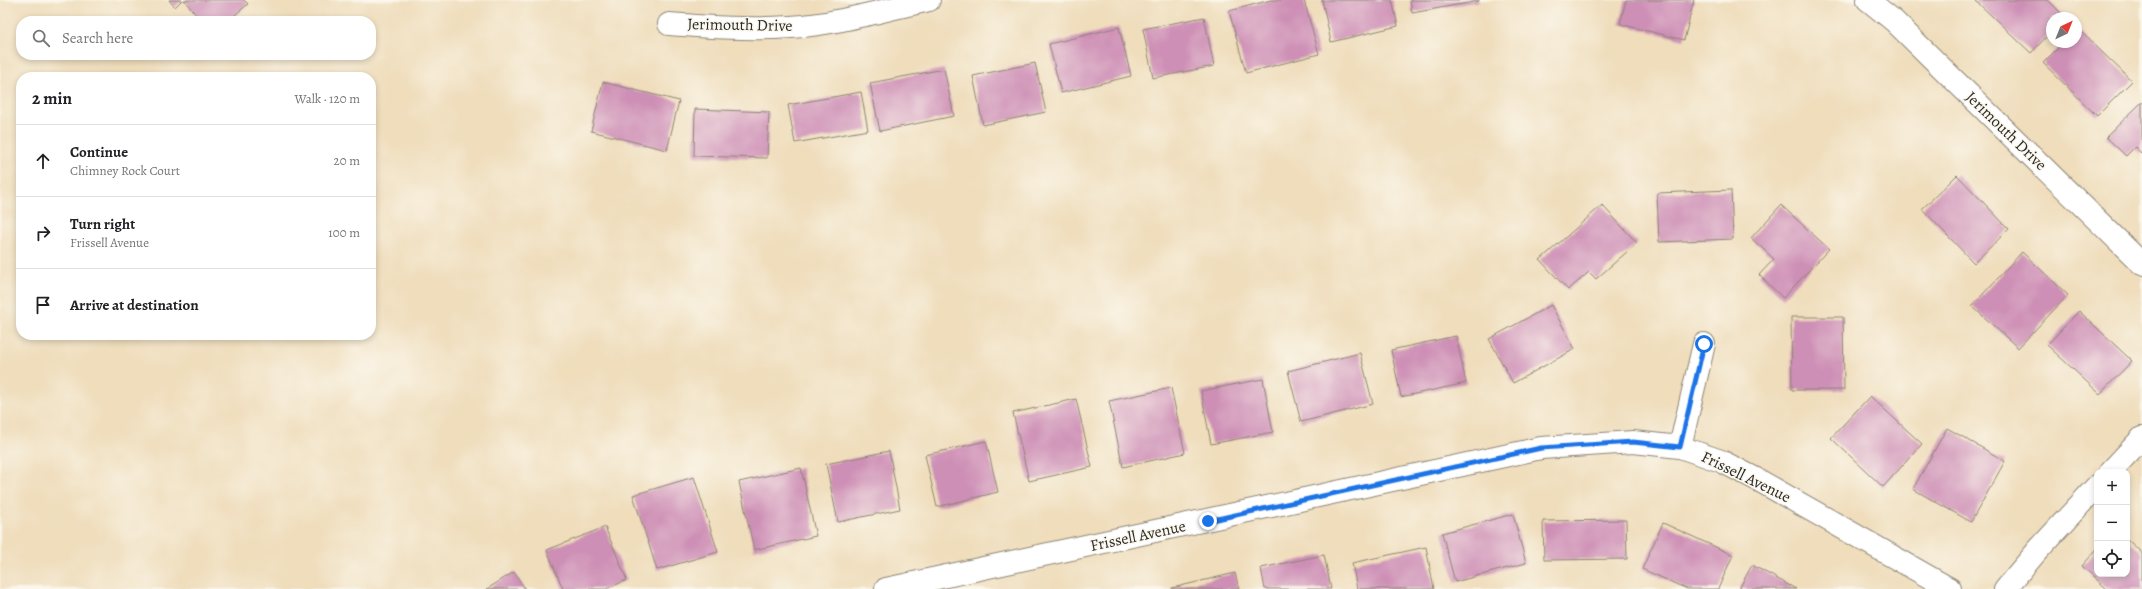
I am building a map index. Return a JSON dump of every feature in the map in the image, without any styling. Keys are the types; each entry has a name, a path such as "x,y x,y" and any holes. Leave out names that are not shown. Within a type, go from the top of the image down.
{"street":[{"name":"Jerimouth Drive","path":"669,24 736,28 792,27 845,18 929,0"},
{"name":"Jerimouth Drive","path":"1868,0 1894,21 2142,264"},
{"path":"1680,447 1704,344"},
{"path":"2113,469 2142,438"},
{"name":"Frissell Avenue","path":"886,589 1541,448 1633,442 1680,447 1721,461 1760,481 1950,589"},
{"path":"2005,589 2038,550 2094,489"}],"building":[{"path":"169,0 182,0 175,7"},
{"path":"184,0 244,0 248,4 234,16 197,16"},
{"path":"1271,0 1304,0 1319,54 1246,73 1229,11"},
{"path":"1322,0 1392,0 1398,26 1331,42"},
{"path":"1410,0 1479,0 1479,1 1412,13"},
{"path":"1626,0 1694,0 1684,40 1620,24"},
{"path":"2048,0 2060,12 2046,12 2046,37 2031,53 1976,1"},
{"path":"1204,17 1214,66 1153,78 1143,29"},
{"path":"1119,27 1131,76 1061,93 1049,44"},
{"path":"2082,33 2132,81 2097,116 2043,63 2058,48 2082,48"},
{"path":"1035,63 1046,112 983,125 973,76"},
{"path":"944,69 954,116 880,131 870,83"},
{"path":"603,82 679,101 667,150 591,131"},
{"path":"861,92 868,130 795,143 788,105"},
{"path":"2142,102 2142,154 2135,147 2126,156 2106,137"},
{"path":"695,109 769,112 767,158 694,156"},
{"path":"1957,175 2009,229 1974,263 1922,209"},
{"path":"1731,190 1733,239 1659,242 1657,193"},
{"path":"1602,205 1637,243 1596,279 1589,272 1568,290 1540,260"},
{"path":"1781,205 1829,249 1783,298 1759,275 1774,259 1751,238"},
{"path":"2022,252 2068,295 2018,348 1972,306"},
{"path":"1551,305 1575,349 1513,383 1489,339"},
{"path":"2079,311 2132,361 2100,394 2047,345"},
{"path":"1791,317 1843,317 1844,390 1792,390"},
{"path":"1456,336 1466,383 1401,397 1391,350"},
{"path":"1360,353 1373,404 1301,422 1288,371"},
{"path":"1263,379 1273,432 1211,444 1201,391"},
{"path":"1171,388 1185,453 1123,467 1109,401"},
{"path":"1870,396 1922,444 1883,487 1831,438"},
{"path":"1076,399 1092,467 1029,481 1013,413"},
{"path":"1947,428 2005,461 1971,522 1913,489"},
{"path":"986,441 998,492 937,507 925,455"},
{"path":"889,451 900,509 838,522 826,464"},
{"path":"801,468 816,536 754,550 739,482"},
{"path":"694,477 718,552 657,570 633,495"},
{"path":"1513,514 1526,563 1455,582 1442,533"},
{"path":"1626,520 1627,559 1544,560 1543,521"},
{"path":"1663,523 1733,555 1718,589 1687,589 1642,569"},
{"path":"605,527 627,580 606,589 563,589 547,550"},
{"path":"2130,542 2142,553 2142,589 2107,589 2082,566 2094,552 2094,577 2130,577"},
{"path":"1426,547 1434,589 1357,589 1352,563"},
{"path":"1324,555 1331,589 1265,589 1261,568"},
{"path":"1752,565 1796,589 1739,589"},
{"path":"514,572 525,589 487,589"},
{"path":"1235,573 1239,589 1172,589 1172,588"}],"route":[{"path":"1208,521 1541,448 1633,442 1680,447 1704,344"}]}
